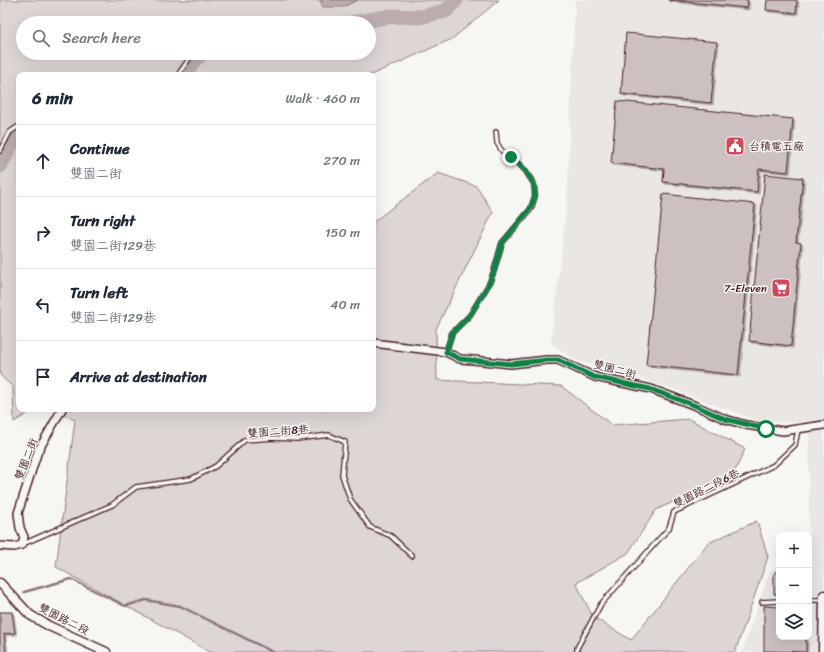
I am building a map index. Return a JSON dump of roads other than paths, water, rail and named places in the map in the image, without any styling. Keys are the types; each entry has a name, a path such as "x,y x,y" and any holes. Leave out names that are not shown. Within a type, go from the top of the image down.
{"street":[{"name":"雙園二街","path":"376,343 446,352 460,359 511,364 558,360 594,377 650,389 696,406 725,419 746,425 783,431 824,425"},
{"name":"雙園二街","path":"22,545 24,537 20,528 18,512 38,451 60,412"},
{"path":"0,546 14,547 22,545"},
{"name":"雙園路二段","path":"0,583 30,615 49,626 106,652"},
{"path":"823,652 824,595"}],"lane":[{"path":"180,72 188,60"},
{"path":"0,151 10,132 16,128"},
{"path":"446,352 452,333 470,315 489,284 502,243 530,209 535,196 534,184 525,170 502,151 497,143 496,132"},
{"name":"雙園路二段6巷","path":"576,652 601,604 669,528 674,512 774,465 795,445 798,430"},
{"name":"雙園二街8巷","path":"22,545 112,506 136,487 190,479 216,466 245,440 273,438 297,440 329,435 345,442 342,475 350,499 370,527 391,536 412,556"},
{"path":"812,600 824,600"},
{"path":"762,602 776,601"}],"waterway":[{"path":"376,19 391,16 420,17 446,11 456,0"},
{"path":"188,72 194,60"},
{"path":"0,166 16,136"},
{"path":"24,592 71,579 125,606 146,600 180,606 273,652"}],"place":[{"name":"台積電五廠","path":"735,146"},
{"name":"7-Eleven","path":"781,288"}]}
